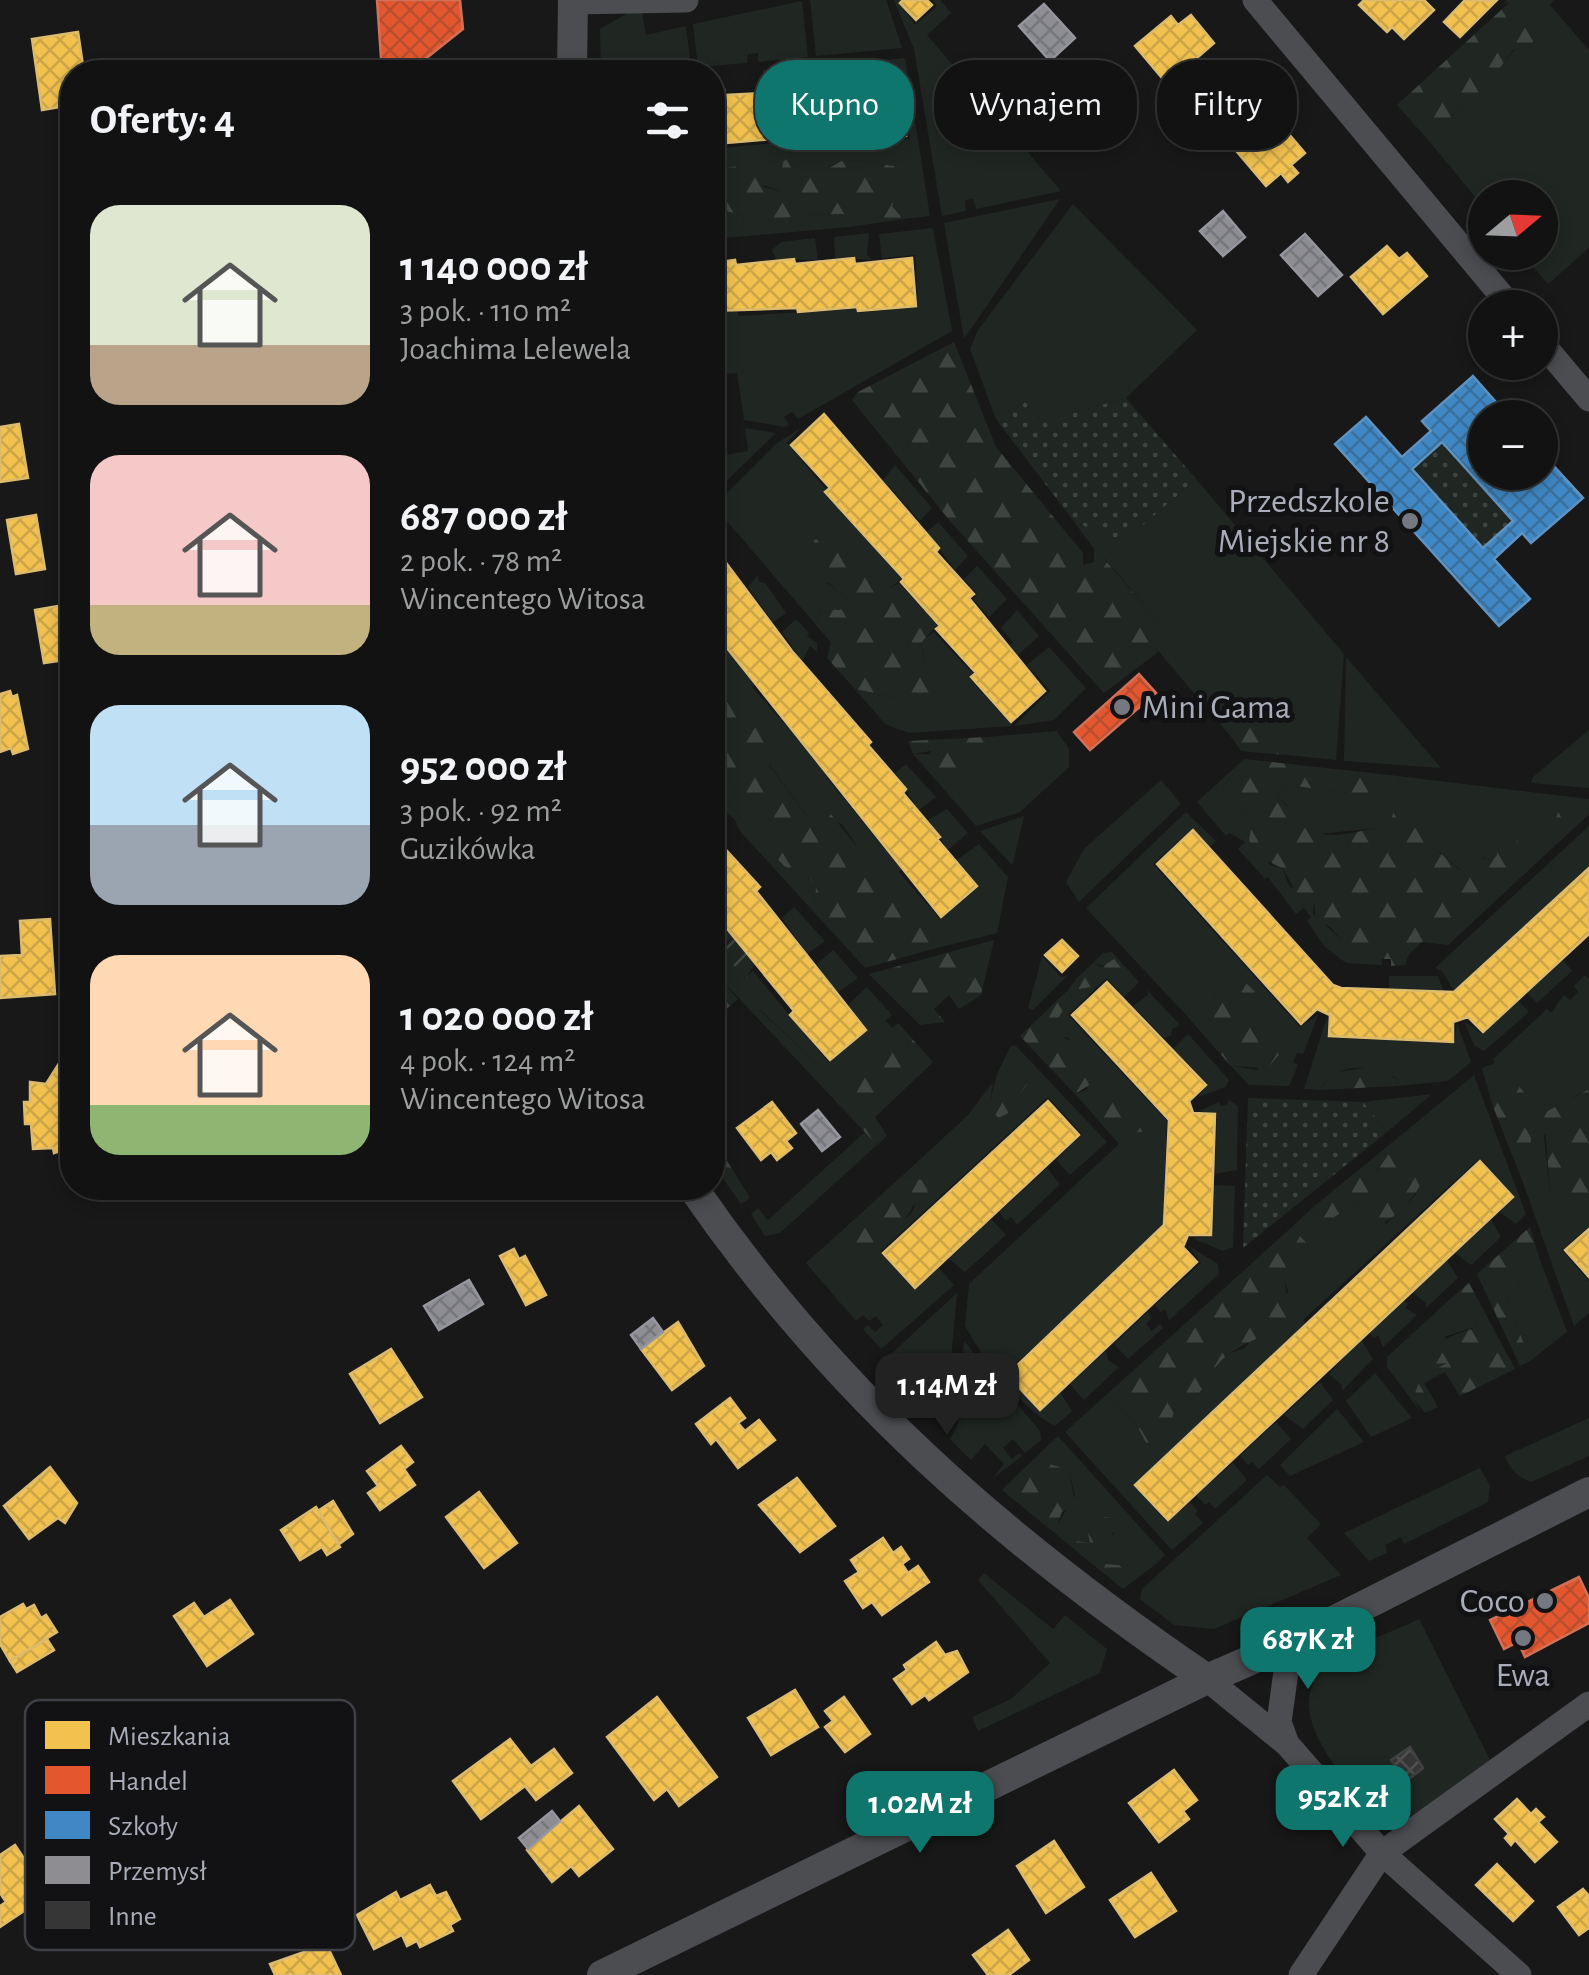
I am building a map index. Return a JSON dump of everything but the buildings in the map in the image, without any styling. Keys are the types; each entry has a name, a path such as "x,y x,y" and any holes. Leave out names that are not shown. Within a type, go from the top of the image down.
{"street":[{"path":"572,60 573,1 686,0"},
{"path":"1255,0 1497,290"},
{"path":"1558,362 1589,399"},
{"path":"703,1200 804,1331 956,1489 1075,1587 1207,1679 1287,1744 1382,1853 1519,1975"},
{"path":"602,1975 1207,1679 1290,1643 1589,1492"},
{"path":"1287,1744 1278,1722 1290,1643"},
{"path":"1300,1975 1382,1853 1589,1704"}],"green space":[{"path":"810,0 886,0 902,48 816,56"},
{"path":"894,0 899,0 915,25 937,6 932,0 940,0 951,13 927,35 948,60 934,60 934,150 1026,150 1061,191 976,209 973,199 965,200 966,211 942,216 914,49"},
{"path":"1507,0 1554,0 1550,5 1589,50 1589,248 1548,284 1536,270 1558,270 1558,180 1468,180 1468,188 1430,142 1460,107 1494,89 1500,68 1514,50 1527,48 1510,2 1503,4"},
{"path":"802,1 808,57 758,60 758,53 748,54 747,63 725,65 725,60 697,60 693,24"},
{"path":"1510,2 1521,9 1536,39 1527,48 1513,50 1500,68 1494,89 1460,107 1430,142 1397,105"},
{"path":"642,12 646,35 686,26 690,60 601,60 600,29 628,13"},
{"path":"914,115 930,216 903,219 892,206 894,166 845,159 781,191 725,173 725,148 755,145 755,150 914,150"},
{"path":"798,150 822,150 829,168 845,159 894,166 903,185 892,206 903,219 849,227 849,217 843,214 798,215 741,230 744,214 725,208 725,168 756,164 764,187 780,191 783,162"},
{"path":"1060,199 964,339 944,223"},
{"path":"1073,204 1197,330 1126,398 1047,420 1034,417 1025,401 996,419 970,349 978,330"},
{"path":"725,208 744,214 741,229 798,215 843,214 850,217 849,227 725,238"},
{"path":"933,228 952,331 798,419 792,412 784,417 789,425 785,427 744,420 737,373 725,374 725,312 737,311 739,316 856,309 857,313 918,307 915,255 882,258 879,234"},
{"path":"869,233 867,255 872,260 835,258 834,237"},
{"path":"815,238 818,260 776,259 772,250 781,242"},
{"path":"954,342 996,447 1083,553 1083,565 1104,559 1169,633 1154,646 1158,652 1104,693 950,521 852,400 858,392"},
{"path":"1126,398 1196,479 1119,546 1072,519 996,419 1025,401 1034,417 1047,420"},
{"path":"745,428 776,433 725,482 725,455 748,451"},
{"path":"801,428 787,443 901,579 890,588 854,569 827,583 846,598 840,611 821,609 816,625 725,519 725,495 777,443"},
{"path":"1442,442 1468,471 1468,490 1485,490 1513,521 1483,548 1412,469"},
{"path":"895,465 932,508 920,521 883,480"},
{"path":"1196,479 1344,654 1336,760 1287,755 1299,731 1255,732 1249,725 1233,739 1154,646 1168,632 1105,559 1094,562 1094,549 1072,519 1119,546"},
{"path":"938,522 968,556 955,570 927,532"},
{"path":"825,537 850,555 855,569 890,588 899,583 937,625 921,643 925,663 945,678 946,692 926,715 909,718 901,699 855,689 827,658 831,642 816,625 821,609 840,610 846,598 817,566 814,540"},
{"path":"977,566 1007,599 989,617 973,599 977,594 964,579"},
{"path":"758,575 758,581 766,584 786,613 773,622 748,587"},
{"path":"1017,610 1039,636 1017,656 1008,647 1013,642 1001,628"},
{"path":"796,619 817,643 817,652 810,646 802,661 782,632"},
{"path":"934,632 973,674 969,678 1012,726 909,733 885,724 855,689 901,699 945,678 925,663 921,642"},
{"path":"725,647 755,683 752,687 829,774 827,778 940,919 979,887 957,860 979,844 1008,877 997,933 929,950 933,937 893,901 874,858 858,848 842,824 807,816 769,764 776,754 748,702 725,692"},
{"path":"1049,647 1086,688 1054,720 1014,726 1050,691 1027,665"},
{"path":"1346,657 1441,768 1344,761"},
{"path":"725,692 748,702 776,754 769,765 806,815 816,818 829,812 858,848 874,858 896,889 893,901 915,912 933,937 929,950 865,968 858,949 814,905 816,887 809,877 786,867 773,854 761,831 743,822 729,802 738,790 725,774"},
{"path":"1282,708 1299,731 1287,755 1241,751 1233,739 1249,725 1256,732"},
{"path":"1589,730 1589,788 1531,783 1533,777"},
{"path":"1057,731 1069,749 1069,767 1020,812 976,826 913,754 993,755 986,737"},
{"path":"986,737 993,755 947,773 936,768 930,751 913,754 908,741"},
{"path":"1244,759 1223,787 1225,795 1253,820 1270,865 1283,869 1289,886 1314,900 1313,914 1342,940 1342,960 1325,947 1307,921 1311,917 1304,908 1296,914 1268,877 1265,879 1238,849 1245,842 1230,833 1226,836 1197,802"},
{"path":"1244,759 1398,776 1401,785 1393,793 1350,793 1286,785 1276,795 1288,807 1302,812 1308,824 1327,835 1389,827 1395,807 1420,805 1431,825 1425,834 1428,843 1460,870 1469,853 1492,861 1497,855 1494,836 1500,832 1517,836 1518,847 1525,851 1541,833 1553,828 1563,796 1589,799 1589,814 1448,945 1422,942 1409,954 1405,965 1391,966 1391,959 1382,959 1381,965 1347,963 1342,960 1342,940 1316,920 1314,900 1299,897 1283,869 1257,855 1249,840 1253,820 1225,795 1223,787"},
{"path":"906,764 936,797 919,810 895,773"},
{"path":"725,774 738,790 729,802 743,822 762,831 771,850 816,886 814,905 858,949 865,968 739,830 725,811"},
{"path":"1398,776 1563,796 1553,829 1541,833 1524,852 1518,848 1491,861 1483,857 1461,870 1428,843 1425,834 1431,825 1420,805 1389,827 1317,834 1276,795 1286,785 1350,793 1401,785"},
{"path":"1161,780 1181,804 1079,902 1066,882 1084,849"},
{"path":"947,809 968,833 948,850 928,820"},
{"path":"1186,812 1216,841 1210,847 1193,828 1153,864 1300,1027 1318,1015 1303,1054 1297,1053 1293,1062 1298,1065 1289,1086 1249,1085 1231,1066 1257,1070 1274,1045 1255,1018 1262,1008 1240,977 1216,991 1213,1001 1195,997 1187,1016 1086,908"},
{"path":"1024,816 1013,863 1011,864 980,831"},
{"path":"1589,826 1589,866 1454,991 1442,971 1435,968"},
{"path":"794,907 825,941 807,954 782,918"},
{"path":"732,937 755,963 746,978 725,956"},
{"path":"994,940 981,995 959,1009 949,995 934,1009 945,1022 920,1025 896,989 891,968"},
{"path":"725,947 745,978 753,971 829,1063 868,1030 848,1005 867,987 892,1015 874,1032 879,1049 841,1075 823,1069 759,1009 750,1010 725,984"},
{"path":"833,950 858,978 836,994 817,964"},
{"path":"1112,952 1139,982 1124,997 1111,982 1122,970 1093,963 1103,953"},
{"path":"1042,956 1061,977 1067,976 1033,1010 1028,1008"},
{"path":"1114,959 1123,970 1111,982 1107,978 1098,986 1079,989 1076,979 1093,963 1102,967"},
{"path":"1563,960 1572,971 1537,1003 1527,993"},
{"path":"891,968 896,989 920,1025 869,974"},
{"path":"1585,975 1589,979 1589,1089 1573,1097 1544,1136 1550,1191 1571,1195 1576,1207 1589,1204 1589,1226 1562,1250 1589,1281 1589,1313 1574,1326 1522,1180 1530,1176 1518,1126 1497,1080 1492,1104 1482,1068 1495,1063 1493,1059 1547,1009 1551,1013 1564,995 1570,1000 1578,992 1574,986"},
{"path":"1389,976 1438,976 1444,992 1389,989"},
{"path":"1240,977 1254,991 1262,1008 1255,1018 1262,1026 1277,1025 1274,1045 1281,1052 1268,1068 1231,1066 1187,1016 1195,997 1205,993 1213,1001 1216,991"},
{"path":"1076,979 1080,989 1098,986 1068,1015 1167,1121 1163,1225 1005,1374 1039,1411 1060,1392 1072,1411 1055,1426 1004,1382 965,1325 969,1284 1119,1144 1075,1094 1088,1089 1069,1038 1037,1033 1072,997 1068,990"},
{"path":"725,985 738,999 725,1010"},
{"path":"1068,990 1072,997 1055,1023 1039,1032 1068,1040 1090,1060 1097,1080 1075,1094 1020,1036"},
{"path":"1147,990 1180,1025 1172,1029 1171,1036 1164,1038 1133,1006 1148,995"},
{"path":"1519,1001 1529,1012 1484,1051 1474,1045 1464,1021 1482,1034"},
{"path":"758,1009 823,1069 841,1075 878,1049 874,1032 886,1021 892,1028 898,1023 933,1062 875,1117 887,1136 877,1145 750,1010"},
{"path":"1327,1017 1329,1038 1454,1043 1457,1023 1471,1062 1448,1081 1397,1086 1396,1078 1386,1073 1355,1068 1335,1074 1320,1090 1304,1089"},
{"path":"1188,1034 1229,1080 1226,1087 1198,1097 1208,1084 1173,1049"},
{"path":"1015,1045 1107,1142 1070,1175 1056,1160 1082,1134 1048,1097 880,1252 915,1290 939,1268 954,1285 881,1349 863,1329 868,1325 875,1332 883,1325 876,1316 869,1321 863,1315 856,1321 806,1263 846,1227 852,1241 864,1247 911,1214 927,1181 902,1176 968,1115 993,1082 989,1106 1010,1079 1004,1073 997,1074 1010,1047"},
{"path":"1376,1066 1396,1079 1397,1086 1320,1090 1332,1073"},
{"path":"1004,1072 1027,1084 1008,1113 998,1118 989,1106 997,1074"},
{"path":"1474,1075 1526,1214 1516,1224 1500,1212 1514,1197 1480,1158 1303,1320 1306,1324 1134,1485 1167,1522 1190,1502 1198,1511 1195,1514 1203,1523 1172,1550 1065,1432 1145,1360 1149,1370 1114,1401 1136,1424 1150,1447 1169,1430 1175,1409 1228,1354 1245,1348 1288,1292 1284,1278 1309,1246 1292,1227 1312,1208 1323,1224 1362,1200 1386,1224 1417,1194 1380,1166 1368,1185 1355,1173"},
{"path":"1510,1076 1524,1092 1516,1115 1531,1133 1530,1176 1522,1180 1492,1104 1497,1080"},
{"path":"1589,1089 1589,1204 1576,1207 1570,1195 1550,1191 1544,1113"},
{"path":"1123,1092 1134,1094 1156,1130 1132,1133 1128,1121 1115,1129 1094,1115 1104,1112"},
{"path":"1432,1094 1387,1132 1363,1102"},
{"path":"1248,1098 1363,1102 1387,1132 1243,1248"},
{"path":"1228,1100 1238,1106 1237,1170 1215,1174 1217,1114 1199,1111 1219,1102 1221,1106 1228,1104"},
{"path":"865,1132 877,1145 780,1233 765,1236 751,1214 758,1208 768,1220"},
{"path":"1391,1151 1421,1182 1403,1208 1377,1225 1362,1200 1323,1224 1312,1208 1355,1173 1368,1184"},
{"path":"725,1157 750,1198 741,1204 725,1181"},
{"path":"1047,1168 1060,1184 1017,1225 1011,1217 1006,1221 999,1212"},
{"path":"902,1176 928,1181 927,1202 913,1205 900,1223 870,1244 864,1247 852,1241 846,1227"},
{"path":"1214,1185 1235,1186 1233,1247 1223,1251 1192,1238 1213,1236"},
{"path":"991,1219 1006,1235 965,1272 949,1259"},
{"path":"1491,1220 1501,1237 1471,1265 1455,1253"},
{"path":"1292,1227 1309,1246 1284,1278 1291,1318 1221,1361 1201,1391 1175,1409 1169,1430 1149,1448 1136,1424 1114,1401 1148,1370 1145,1360"},
{"path":"1530,1227 1539,1257 1523,1264 1518,1287 1507,1297 1530,1361 1520,1366 1477,1274"},
{"path":"1189,1246 1218,1264 1219,1274 1169,1320 1165,1309 1161,1312 1155,1305 1201,1263"},
{"path":"1539,1257 1567,1332 1530,1361 1507,1297 1518,1287 1523,1264"},
{"path":"1446,1259 1458,1278 1426,1308 1426,1303 1411,1291"},
{"path":"1469,1283 1515,1369 1460,1396 1445,1372 1424,1383 1438,1407 1425,1413 1413,1398 1421,1377 1447,1363 1431,1364 1437,1348 1446,1339 1476,1327 1473,1312 1456,1314 1448,1301"},
{"path":"957,1293 946,1414 889,1356"},
{"path":"1403,1299 1408,1304 1405,1308 1417,1315 1383,1347 1378,1335 1374,1338 1368,1332"},
{"path":"1448,1301 1456,1314 1473,1311 1476,1327 1446,1336 1439,1361 1448,1363 1421,1377 1413,1398 1423,1415 1387,1367 1387,1357"},
{"path":"1148,1312 1152,1318 1146,1324 1152,1331 1160,1324 1163,1328 1128,1359 1114,1344"},
{"path":"1360,1338 1373,1359 1342,1391 1342,1385 1329,1374"},
{"path":"964,1341 1040,1431 1041,1440 1025,1453 1013,1439 1003,1448 1012,1459 1019,1453 1022,1456 992,1479 1004,1464 985,1444 971,1460 950,1439 957,1426"},
{"path":"1106,1351 1108,1360 1119,1367 1084,1400 1070,1384"},
{"path":"1375,1373 1412,1418 1371,1437 1346,1401"},
{"path":"1320,1382 1333,1400 1303,1429 1284,1415"},
{"path":"1337,1409 1364,1442 1290,1476 1280,1465"},
{"path":"1589,1418 1589,1456 1531,1482 1509,1465 1505,1456"},
{"path":"1276,1422 1291,1439 1259,1469 1252,1462 1248,1465 1240,1456"},
{"path":"1058,1436 1165,1555 1157,1563 1151,1554 1121,1568 1106,1564 1102,1548 1114,1533 1086,1523 1091,1543 1076,1541 1058,1523 1075,1496 1069,1470 1034,1459"},
{"path":"1034,1459 1069,1470 1075,1504 1062,1512 1058,1522 1076,1541 1090,1543 1086,1522 1096,1516 1113,1518 1112,1539 1102,1548 1106,1564 1128,1566 1129,1558 1139,1552 1151,1554 1157,1563 1123,1589 1002,1490"},
{"path":"1233,1463 1247,1480 1215,1509 1209,1502 1205,1505 1196,1495"},
{"path":"1480,1468 1490,1486 1488,1502 1404,1544 1401,1537 1385,1545 1387,1553 1369,1561 1344,1533"},
{"path":"1267,1475 1280,1487 1284,1485 1321,1524 1307,1538 1341,1575 1214,1629 1174,1625 1140,1599 1142,1589"},
{"path":"984,1573 1053,1629 1065,1615 1107,1649 1100,1673 978,1731 972,1717 1011,1699 1050,1663 978,1580"},
{"path":"1419,1619 1491,1762 1419,1812 1389,1822 1377,1820 1335,1766 1312,1724 1309,1703 1313,1683 1338,1658"}],"place":[{"name":"Przedszkole Miejskie nr 8","path":"1410,521"},
{"name":"Mini Gama","path":"1122,707"},
{"name":"Coco","path":"1545,1601"},
{"name":"Ewa","path":"1523,1638"}]}
